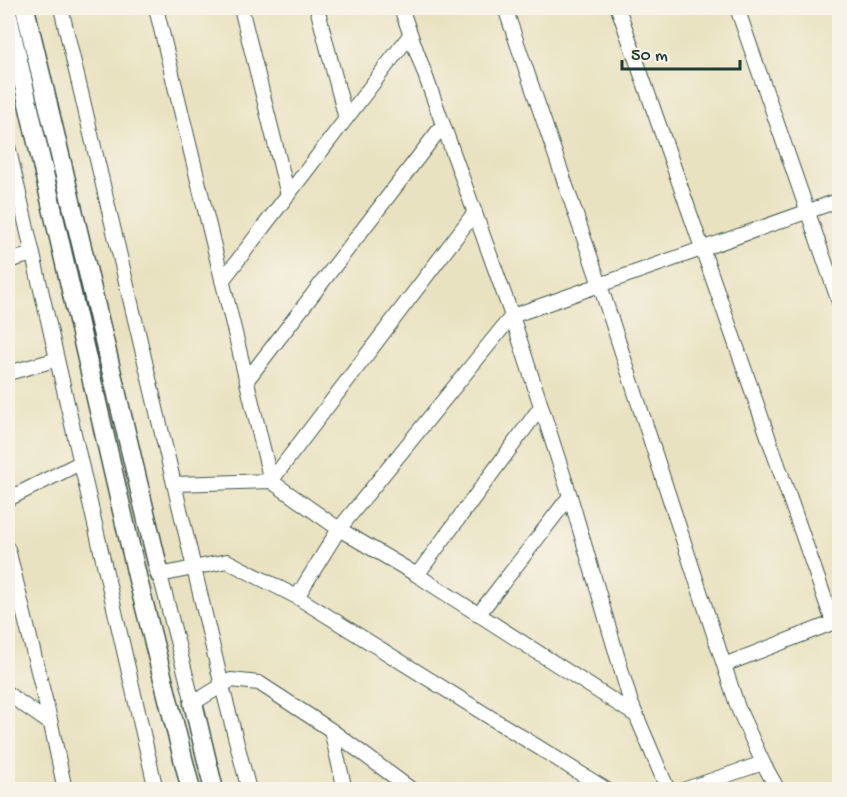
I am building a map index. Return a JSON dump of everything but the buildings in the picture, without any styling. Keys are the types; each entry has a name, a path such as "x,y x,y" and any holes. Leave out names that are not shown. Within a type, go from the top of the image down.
{"street":[{"path":"25,8 160,575 214,789"},
{"path":"61,8 222,686 249,789"},
{"path":"156,8 271,481"},
{"path":"241,8 288,195"},
{"path":"317,8 346,119"},
{"path":"401,8 512,316 570,496 631,703 668,789"},
{"path":"505,8 600,285 738,708 763,763 778,789"},
{"path":"618,8 836,621 724,664"},
{"path":"737,8 840,305"},
{"path":"8,17 138,580 191,789"},
{"path":"222,282 410,34"},
{"path":"247,380 443,125"},
{"path":"8,146 11,174 33,254 55,360 156,789"},
{"path":"297,597 339,529 512,316 840,200"},
{"path":"271,481 475,212"},
{"path":"8,261 33,254"},
{"path":"8,373 55,360"},
{"path":"417,575 540,408"},
{"path":"8,499 80,463"},
{"path":"175,484 271,481 339,529 417,575 637,717"},
{"path":"478,615 570,496"},
{"path":"8,549 65,789"},
{"path":"160,575 226,561 297,597 607,789"},
{"path":"193,703 231,680 260,683 332,730 412,789"},
{"path":"8,694 51,724"},
{"path":"332,730 345,789"},
{"path":"683,789 763,763"}]}
